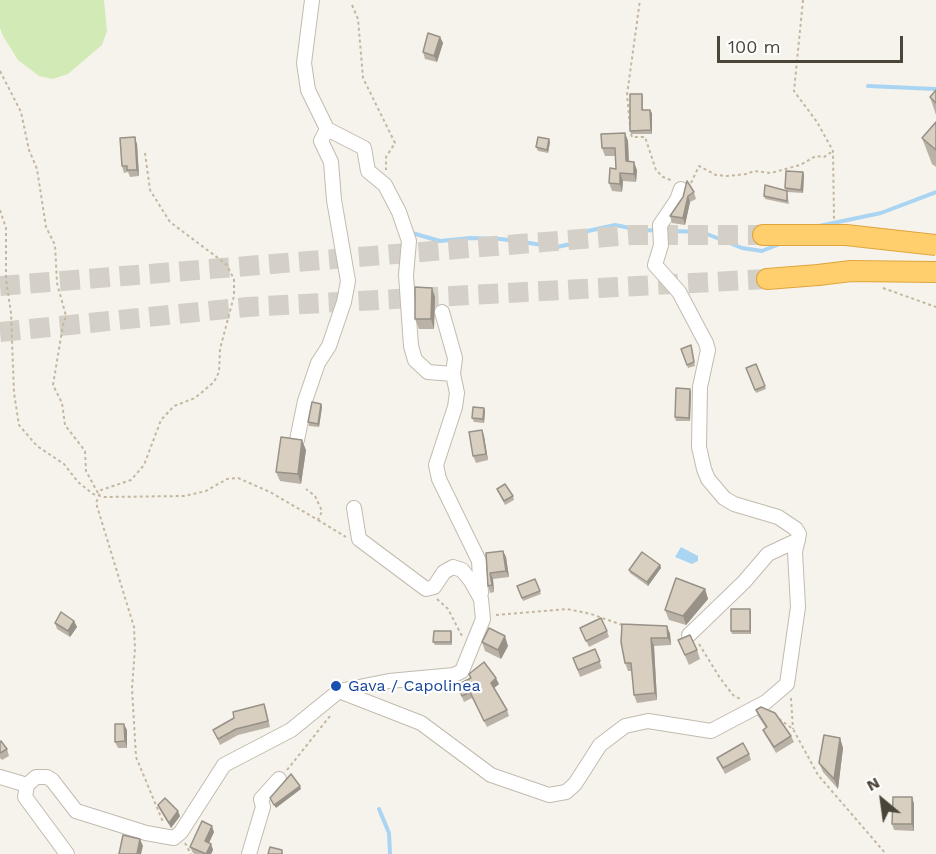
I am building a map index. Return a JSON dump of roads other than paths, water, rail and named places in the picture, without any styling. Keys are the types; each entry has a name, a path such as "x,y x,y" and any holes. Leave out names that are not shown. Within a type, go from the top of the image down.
{"highway":[{"path":"763,235 846,235 936,245"},
{"path":"766,279 851,271 936,272"}],"street":[{"path":"312,0 304,63 308,90 327,129 364,148 368,171 385,185 399,212 409,241 406,275 411,346 415,360 428,372 453,374"},
{"path":"297,440 305,401 318,363 329,345 344,302 348,280 331,162 321,141 327,129"},
{"path":"335,694 421,723 491,775 549,795 566,792 575,784 600,745 626,726 648,721 707,732 750,705 779,693 789,680 790,651 798,607 796,529 770,514 734,504 724,498 708,479 699,447 700,387 708,350 679,292 655,265 661,245 660,225 677,200 681,189"},
{"path":"67,854 25,797 27,785 36,777 47,777 76,811 94,819 169,838 181,832 224,765 291,730 335,694 389,681 454,675 462,671 483,619 479,561 439,479 436,465 455,407 457,393 453,374 455,358 442,312"},
{"path":"354,508 359,539 426,589 434,587 449,569 458,568 471,581 481,599"},
{"path":"689,635 744,582 768,554 798,540"},
{"path":"0,777 27,785"},
{"path":"249,854 263,807 261,799 279,779"}],"water":[{"path":"681,547 698,556 698,561 692,564 675,557"}],"waterway":[{"path":"868,86 936,89"},
{"path":"819,226 881,213 936,192"},
{"path":"412,233 440,241 470,238 501,239 557,247 571,244 588,231 615,225 640,230 702,232 742,248 762,251 782,243"},
{"path":"379,809 389,833 390,854"}],"tunnel":[{"path":"0,286 631,235 763,235"},
{"path":"0,332 247,307 767,279"}],"place":[{"name":"Gava / Capolinea","path":"336,686"}]}
